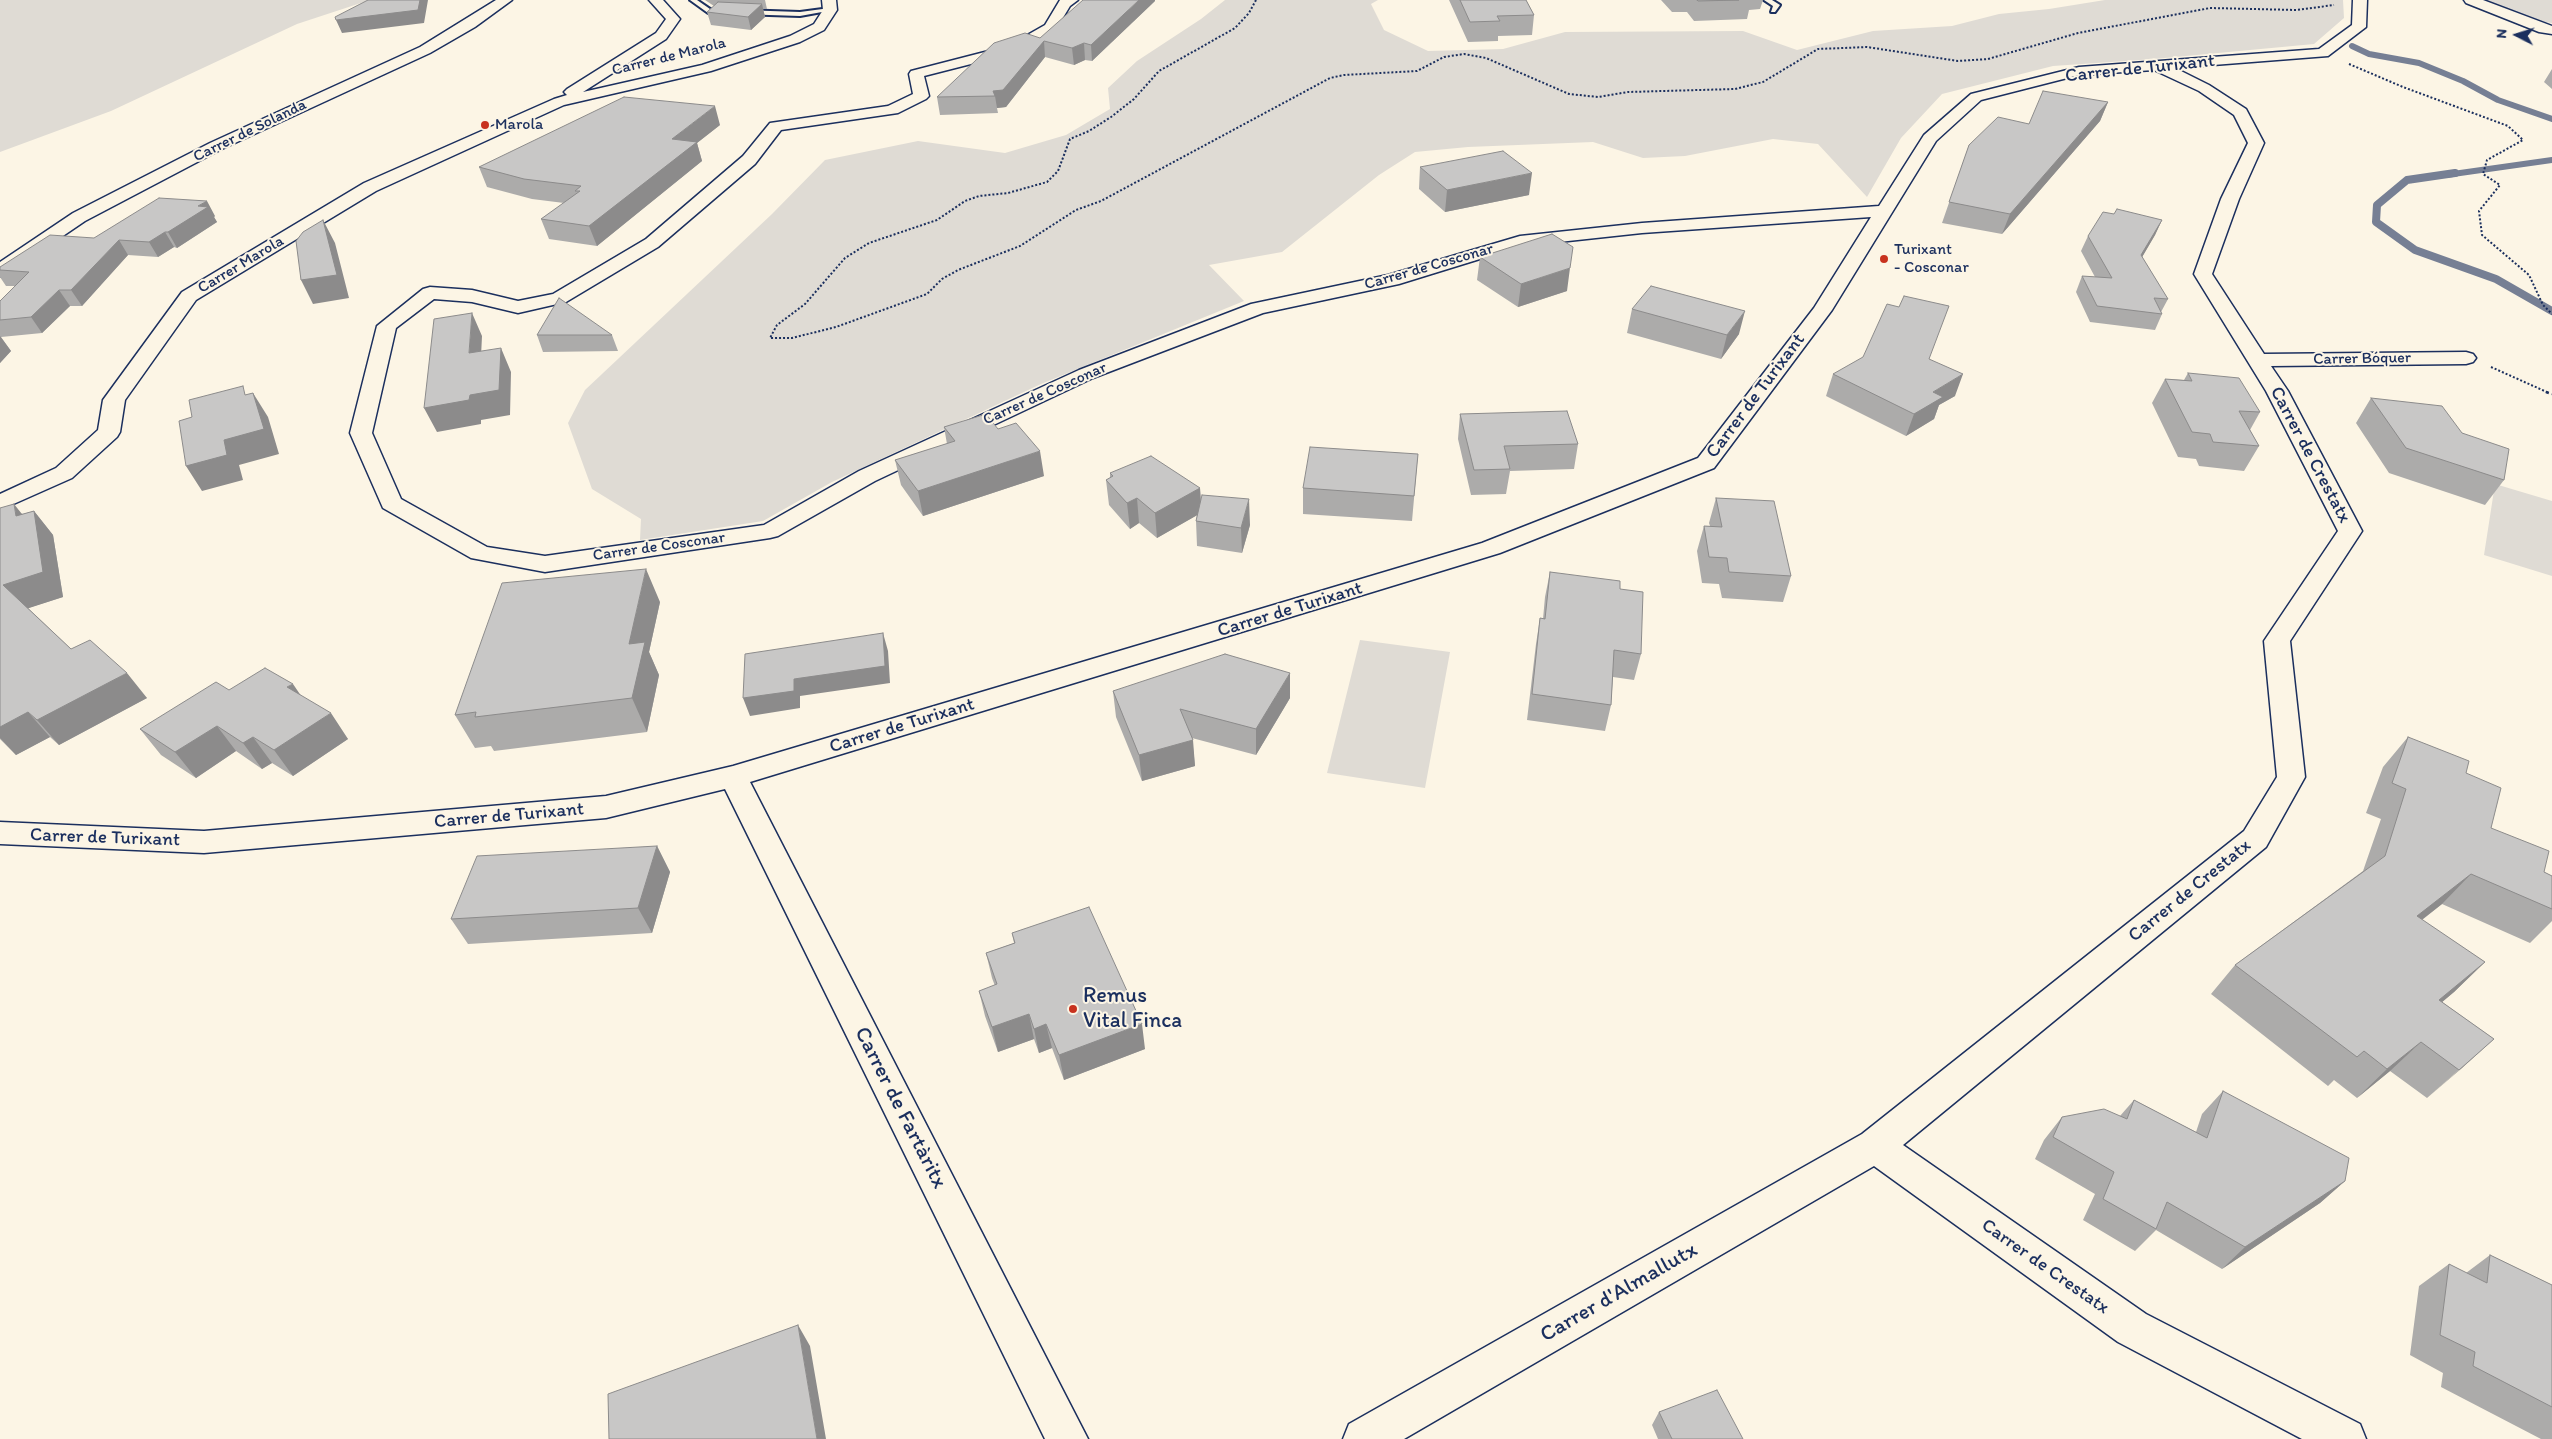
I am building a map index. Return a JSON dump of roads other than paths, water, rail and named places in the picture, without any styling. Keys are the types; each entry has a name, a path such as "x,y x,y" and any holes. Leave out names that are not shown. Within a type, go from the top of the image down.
{"street":[{"name":"Carrer de Solanda","path":"0,270 79,217 216,146 425,50 470,24 505,0"},
{"path":"559,102 581,85 662,36 673,19 656,0"},
{"name":"Carrer de Cosconar","path":"1071,0 1065,3 1050,28 1013,49 916,74 921,96 892,110 776,126 749,160 652,243 559,298 518,307 472,296 430,293 387,326 361,433 390,503 480,553 545,564 770,531 866,476 1086,374 1258,308 1392,280 1520,242 1642,228 1884,210"},
{"name":"Carrer de Turixant","path":"0,833 204,842 606,807 733,777 1491,548 1706,464 1822,310 1930,138 1976,97 2079,71 2323,53 2358,27 2360,0"},
{"path":"2471,0 2544,29 2552,30"},
{"name":"Carrer de Marola","path":"499,128 559,102 706,68 795,39 819,27 829,5"},
{"name":"Carrer de Crestatx","path":"2157,66 2204,88 2240,112 2256,143 2230,198 2203,274 2277,391 2350,531 2277,641 2291,777 2255,839 1875,1146 2132,1328 2345,1439"},
{"name":"Carrer Marola","path":"0,503 64,473 109,432 114,400 189,296 370,187 499,128"},
{"name":"Carrer Bóquer","path":"2258,360 2466,358"},
{"name":"Carrer de Fartàritx","path":"733,777 1067,1439"},
{"name":"Carrer d'Almallutx","path":"1364,1439 1875,1146"}],"lane":[{"path":"694,0 708,11 800,14 829,5"},
{"path":"1767,0 1778,5 1772,11"}],"waterway":[{"path":"2352,46 2369,54 2419,63 2463,81 2498,100 2552,119"},
{"path":"2446,175 2552,160"},
{"path":"2455,173 2407,180 2377,205 2376,222 2415,250 2496,279 2552,311"}],"place":[{"name":"Marola","path":"485,125"},
{"name":"Turixant - Cosconar","path":"1884,259"},
{"name":"Remus Vital Finca","path":"1073,1009"}]}
